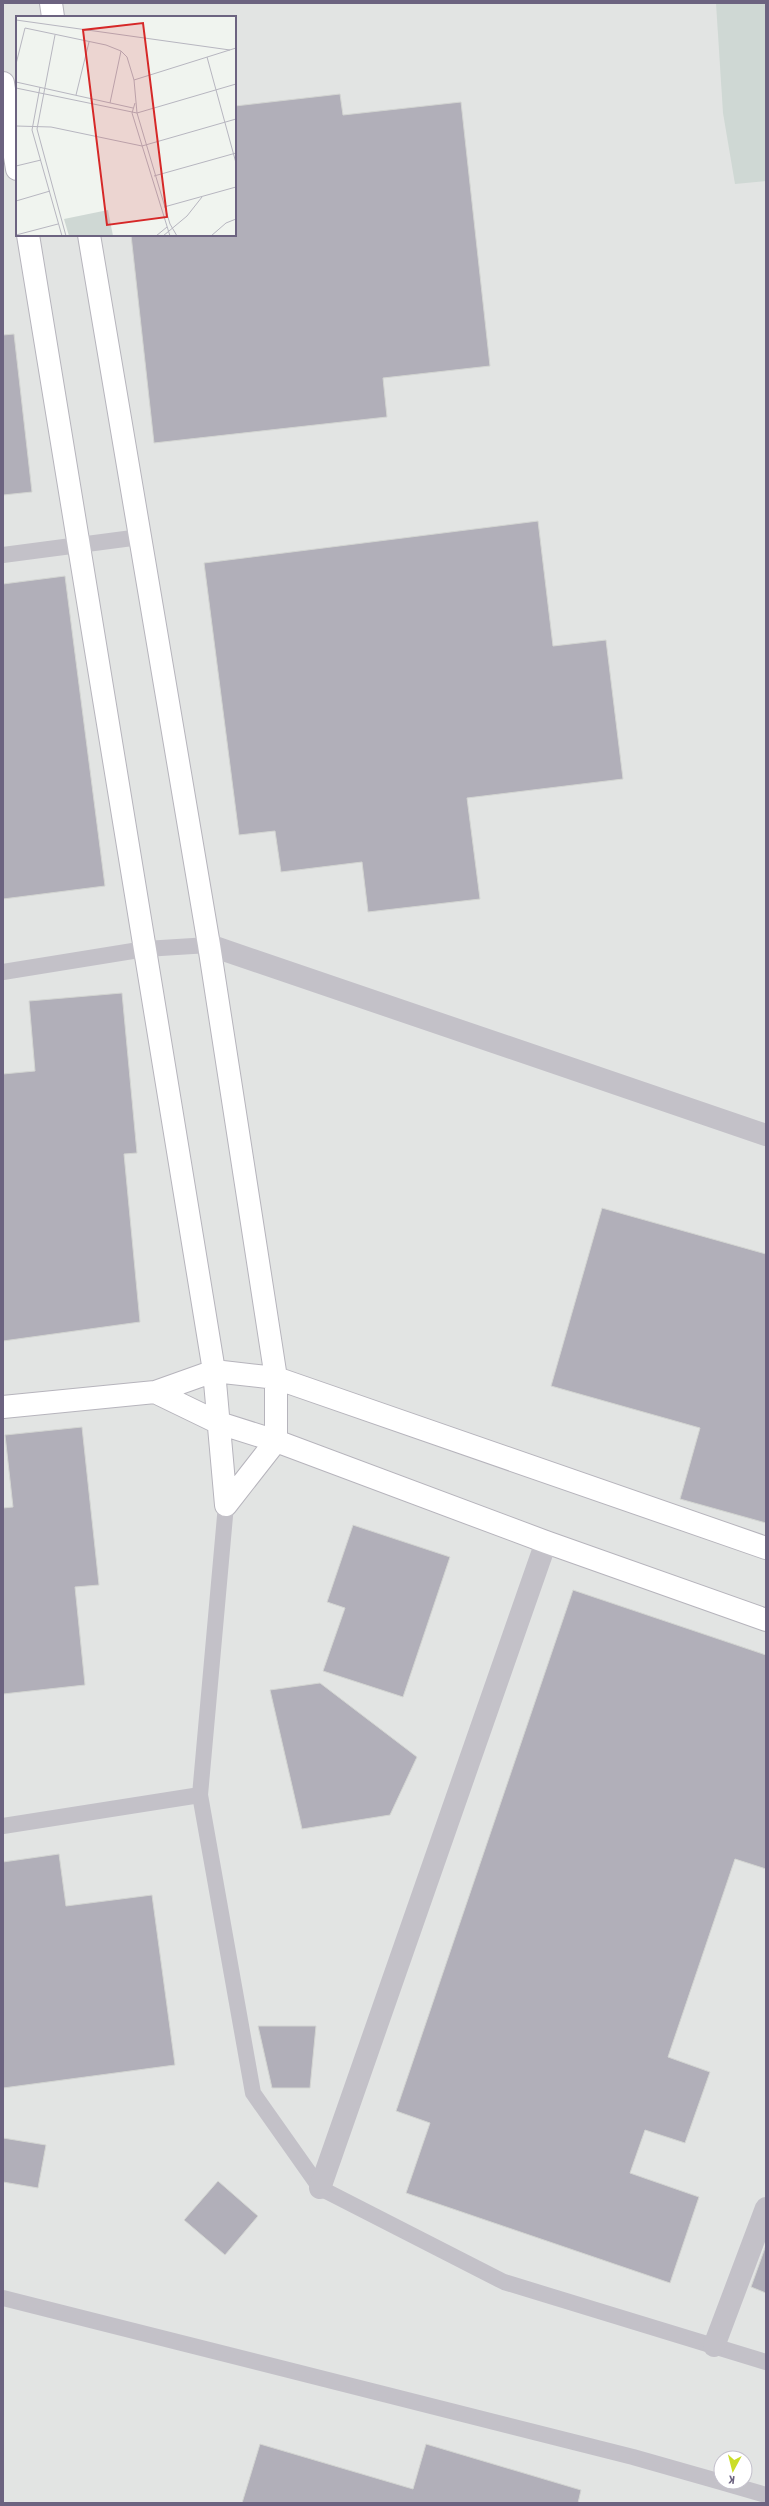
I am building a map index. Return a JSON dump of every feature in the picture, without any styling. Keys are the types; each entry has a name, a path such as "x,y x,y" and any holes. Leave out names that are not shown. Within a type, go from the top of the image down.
{"street":[{"path":"51,3 53,16"},
{"path":"3,83 8,141 16,166"},
{"path":"28,236 214,1371 220,1423 226,1504"},
{"path":"90,236 209,945 276,1378 276,1441 226,1504"},
{"path":"209,945 766,1136"},
{"path":"3,1407 155,1392 214,1371 276,1378 766,1548"},
{"path":"155,1392 220,1423 276,1441 546,1542 766,1620"},
{"path":"320,2188 546,1542"},
{"path":"714,2346 766,2208"}],"lane":[{"path":"3,555 140,537"},
{"path":"3,972 145,949 209,945"},
{"path":"226,1504 200,1794 254,2093 320,2188 504,2282 766,2362"},
{"path":"3,1826 200,1794"},
{"path":"3,2298 626,2455 713,2480"},
{"path":"749,2490 766,2495"}],"shaded area":[{"path":"3,3 766,3 766,2503 3,2503"},
{"path":"716,3 766,3 766,181 735,184 723,113"}],"building":[{"path":"340,94 343,115 461,102 490,366 383,378 387,417 154,443 131,236 236,236 236,106"},
{"path":"14,334 32,492 3,495 3,335"},
{"path":"538,521 553,646 606,640 623,779 467,798 480,899 368,912 362,862 281,872 275,831 239,835 204,563"},
{"path":"65,576 105,886 3,899 3,584"},
{"path":"122,993 137,1153 124,1154 140,1322 3,1341 3,1074 35,1071 29,1001"},
{"path":"602,1208 766,1254 766,1523 680,1499 700,1428 551,1386"},
{"path":"82,1427 99,1585 75,1587 85,1685 3,1694 3,1508 13,1507 5,1435"},
{"path":"353,1525 450,1557 403,1697 323,1671 345,1608 327,1602"},
{"path":"573,1590 766,1655 766,1869 735,1859 668,2057 710,2072 685,2143 645,2130 630,2173 699,2197 670,2283 406,2193 430,2123 396,2111"},
{"path":"320,1683 417,1757 390,1815 302,1829 270,1690"},
{"path":"59,1854 66,1906 152,1895 175,2065 3,2088 3,1862"},
{"path":"258,2026 316,2026 310,2088 272,2088"},
{"path":"3,2138 46,2145 38,2188 3,2182"},
{"path":"218,2181 258,2216 225,2255 184,2220"},
{"path":"766,2245 766,2293 751,2287"},
{"path":"260,2444 413,2489 426,2444 581,2490 578,2503 242,2503"}]}
